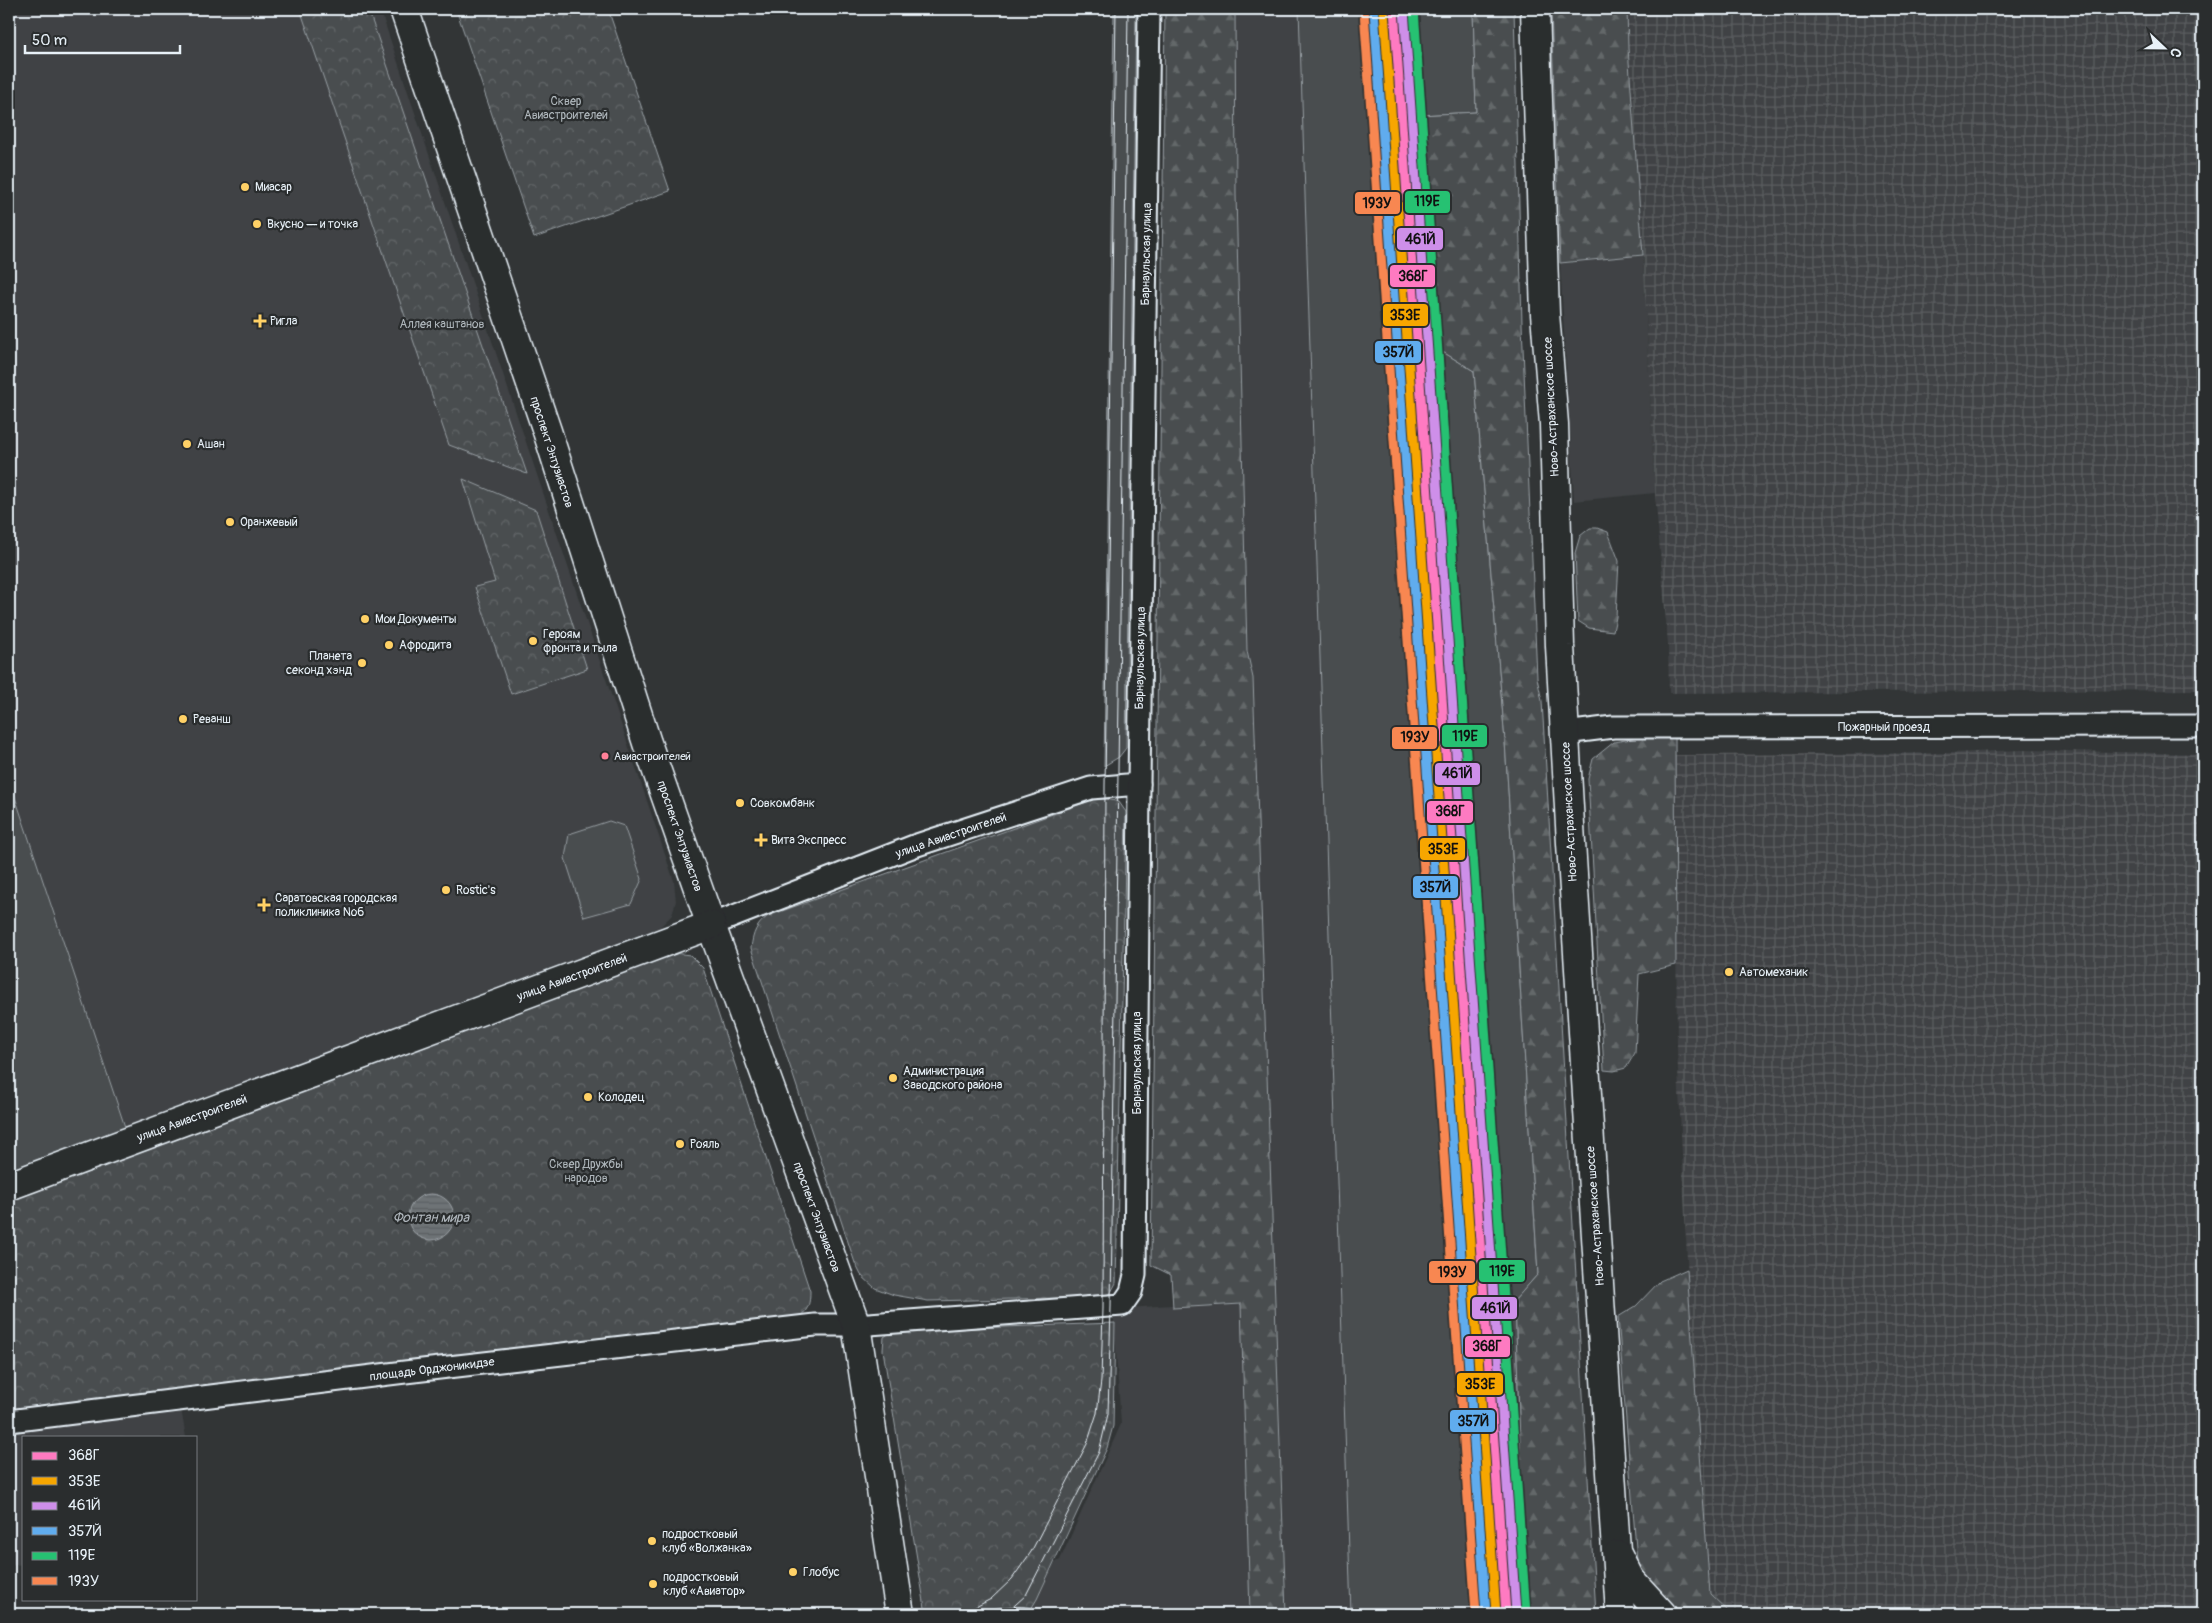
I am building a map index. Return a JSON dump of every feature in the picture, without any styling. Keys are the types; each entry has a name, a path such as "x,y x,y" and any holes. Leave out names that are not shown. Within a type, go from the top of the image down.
{"main road":[{"name":"проспект Энтузиастов","path":"404,9 546,431 647,742 711,925 856,1325 900,1614"},
{"name":"Ново-Астраханское шоссе","path":"1535,9 1546,314 1554,424 1560,646 1570,843 1620,1614"},
{"name":"улица Авиастроителей","path":"9,1186 711,925"},
{"path":"1617,1551 1630,1579 1662,1614"}],"street":[{"name":"Барнаульская улица","path":"1122,1305 1131,1292 1135,1275 1149,9"},
{"name":"Пожарный проезд","path":"1565,733 1614,727 2203,726"},
{"name":"улица Авиастроителей","path":"711,925 914,846 1092,788 1139,784"},
{"name":"площадь Орджоникидзе","path":"9,1421 405,1372 815,1325 856,1325 1103,1308 1122,1305"}],"shaded area":[{"path":"9,9 380,9 674,881 676,901 672,915 660,927 126,1130 9,779"},
{"path":"1235,9 1299,9 1351,1614 1286,1614 1253,678 1247,651 1236,194"},
{"path":"1369,9 1405,9 1513,1614 1481,1614"},
{"path":"1627,9 2203,9 2203,690 1669,693 1668,644 1655,493 1643,255 1628,48"},
{"path":"1643,255 1655,493 1574,501 1560,263"},
{"path":"2021,750 2203,754 2203,1614 1731,1614 1710,1594 1689,1301 1677,1049 1675,755 1951,753"},
{"path":"1244,1300 1264,1614 992,1614 991,1599 1060,1560 1121,1424 1113,1309"},
{"path":"181,1409 186,1436 22,1436 22,1564 9,1566 9,1429"}],"green space":[{"name":"Аллея каштанов","path":"300,9 368,9 527,474 449,445"},
{"name":"Сквер Авиастроителей","path":"456,9 608,9 670,191 534,238"},
{"path":"1114,9 1136,9 1126,748 1119,757 1104,766"},
{"path":"1165,9 1235,9 1236,194 1247,651 1253,678 1286,1614 1250,1614 1241,1304 1173,1308 1171,1275 1151,1265"},
{"path":"1299,9 1369,9 1481,1614 1351,1614"},
{"path":"1405,9 1473,9 1476,112 1420,115 1430,286 1438,349 1474,371 1505,741 1538,1274 1515,1300 1526,1614 1513,1614"},
{"path":"1473,9 1514,9 1522,324 1537,678 1542,701 1596,1614 1526,1614 1515,1300 1538,1274 1505,741 1474,371 1438,349 1430,286 1420,115 1476,112"},
{"path":"1551,9 1627,9 1628,48 1643,255 1560,263"},
{"path":"463,479 536,510 587,669 511,694 475,587 495,582"},
{"path":"1590,528 1597,528 1608,532 1619,561 1616,617 1613,631 1589,628 1578,621 1575,553 1580,536"},
{"path":"1675,735 1676,965 1639,974 1635,1053 1626,1068 1614,1071 1604,1070 1588,779 1593,759 1614,742 1643,737"},
{"path":"9,779 126,1130 9,1171"},
{"path":"1107,799 1119,802 1126,812 1116,1283 1110,1294 1101,1297 928,1301 894,1295 875,1288 861,1275 855,1263 751,948 756,930 768,916 1092,800"},
{"path":"609,821 624,826 642,879 631,904 584,917 565,858 569,834"},
{"name":"Сквер Дружбы народов","path":"674,953 690,955 703,968 810,1291 806,1310 796,1319 791,1322 9,1412 9,1197"},
{"path":"1687,1269 1710,1594 1731,1614 1679,1614 1654,1589 1637,1561 1618,1317 1636,1306 1660,1281"},
{"path":"1115,1323 1113,1426 1107,1448 1037,1599 1028,1614 926,1614 883,1350 884,1337 893,1331"}],"water":[{"name":"Фонтан мира","path":"436,1194 448,1200 453,1208 453,1226 448,1234 440,1239 426,1240 414,1234 409,1226 408,1212 414,1200 422,1195"}],"tram line":[{"path":"962,1614 991,1599 1012,1579 1031,1552 1087,1444 1097,1413 1101,1381 1103,1308 1105,786 1116,9"},
{"path":"1005,1614 1026,1595 1099,1452 1108,1414 1128,9"},
{"path":"972,1612 1003,1607 1022,1607 1052,1614"}],"railway":[{"path":"1391,114 1410,231"}],"transit line":[{"name":"368Г","path":"1394,9 1506,1614"},
{"name":"461Й","path":"1404,9 1516,1613"},
{"name":"119Е","path":"1414,9 1526,1613"},
{"name":"357Й","path":"1374,10 1486,1614"},
{"name":"353Е","path":"1384,10 1496,1614"},
{"name":"193У","path":"1364,11 1476,1614"}],"place":[{"name":"Миасар","path":"245,187"},
{"name":"Вкусно — и точка","path":"257,224"},
{"name":"Ригла","path":"260,321"},
{"name":"Ашан","path":"187,444"},
{"name":"Оранжевый","path":"230,522"},
{"name":"Мои Документы","path":"365,619"},
{"name":"Героям фронта и тыла","path":"533,641"},
{"name":"Афродита","path":"389,645"},
{"name":"Планета секонд хэнд","path":"362,663"},
{"name":"Реванш","path":"183,719"},
{"name":"Авиастроителей","path":"605,756"},
{"name":"Совкомбанк","path":"740,803"},
{"name":"Вита Экспресс","path":"761,840"},
{"name":"Rostic's","path":"446,890"},
{"name":"Саратовская городская поликлиника №6","path":"264,905"},
{"name":"Автомеханик","path":"1729,972"},
{"name":"Администрация Заводского района","path":"893,1078"},
{"name":"Колодец","path":"588,1097"},
{"name":"Рояль","path":"680,1144"},
{"name":"подростковый клуб «Волжанка»","path":"652,1541"},
{"name":"Глобус","path":"793,1572"},
{"name":"подростковый клуб «Авиатор»","path":"653,1584"}]}
